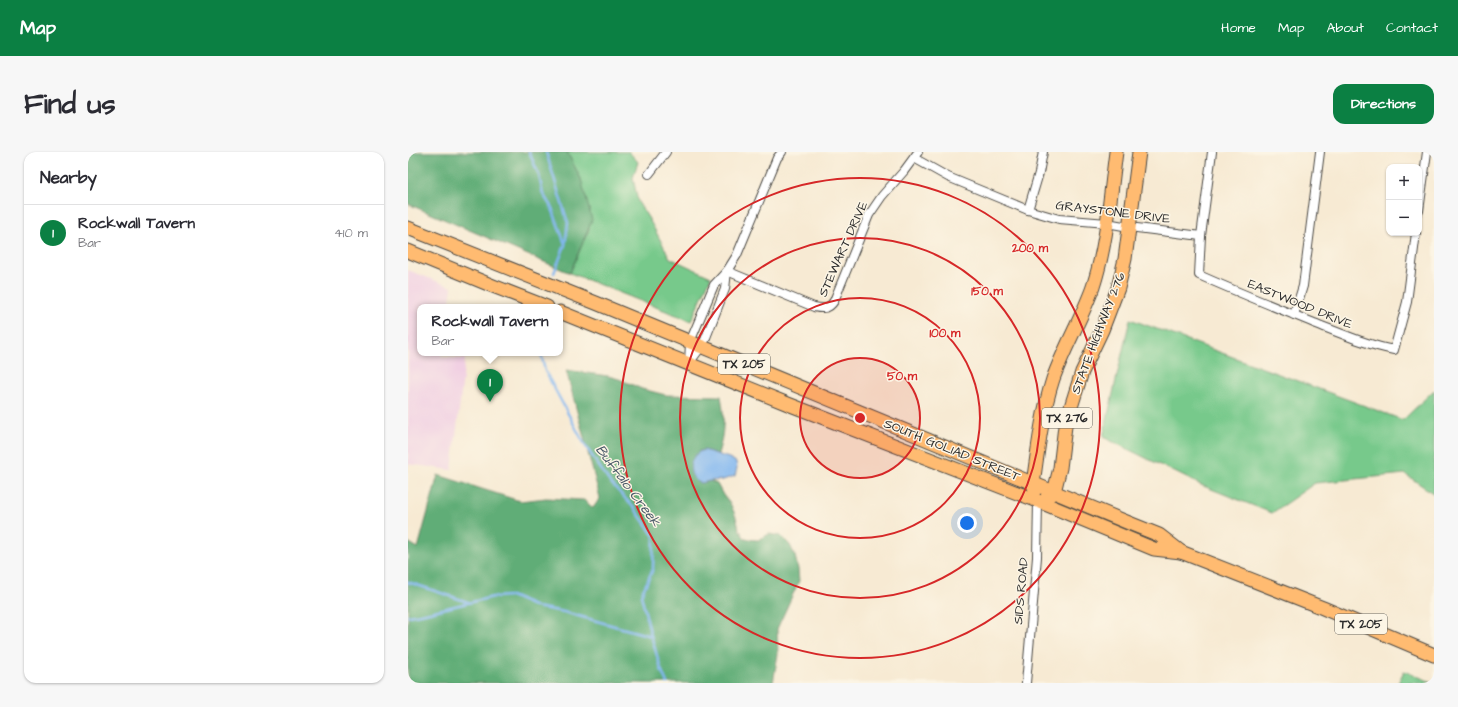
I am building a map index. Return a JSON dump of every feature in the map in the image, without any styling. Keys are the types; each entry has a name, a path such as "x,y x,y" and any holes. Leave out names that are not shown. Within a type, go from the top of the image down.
{"main road":[{"name":"STATE HIGHWAY 276","path":"1038,502 1033,484 1039,436 1054,379 1093,287 1107,223 1116,152"},
{"name":"STATE HIGHWAY 276","path":"1054,492 1060,468 1065,426 1082,372 1102,330 1118,288 1125,259 1139,152"},
{"name":"SOUTH GOLIAD STREET","path":"408,228 1159,535 1181,552"},
{"path":"408,250 539,304"},
{"name":"SOUTH GOLIAD STREET","path":"563,313 1154,549 1181,552 1434,654"},
{"path":"1038,502 1054,492"}],"street":[{"path":"649,174 666,152"},
{"path":"696,345 714,285 737,255 777,158 782,152"},
{"path":"1028,210 1040,173 1043,152"},
{"path":"1201,236 1212,152"},
{"path":"1294,315 1303,286 1320,152"},
{"path":"1420,200 1427,152"},
{"name":"STEWART DRIVE","path":"727,270 814,307 822,308 831,306 869,215 882,196 916,155"},
{"name":"GRAYSTONE DRIVE","path":"916,155 948,177 1028,210 1059,219 1107,223 1201,236"},
{"name":"EASTWOOD DRIVE","path":"1201,236 1199,275 1344,335 1394,350 1407,302 1416,236"},
{"path":"688,364 696,345 725,289 727,270"},
{"name":"SIDS ROAD","path":"1026,683 1037,557 1038,502"}],"shaded area":[{"path":"408,270 452,287 449,304 417,304 417,356 441,356 465,359 452,470 408,464"}],"green space":[{"path":"408,152 567,152 581,179 592,220 570,273 408,204"},
{"path":"567,152 629,152 638,162 633,178 638,202 670,258 711,277 691,321 570,273 589,229 581,179"},
{"path":"1130,319 1403,420 1434,390 1434,494 1405,474 1315,483 1272,513 1201,485 1103,437"},
{"path":"566,370 608,376 642,389 666,395 721,396 723,432 720,447 718,454 704,450 699,451 701,483 711,481 717,484 731,505 739,529 745,539 758,540 769,534 781,536 790,545 795,556 798,569 799,581 777,629 778,654 773,683 408,683 408,542 418,548 438,475 520,501 546,498 584,500 593,508 600,498"},
{"path":"1404,671 1434,683 1398,683"}],"water":[{"path":"704,450 729,458 736,462 737,468 735,476 723,480 702,483 696,481 691,472 690,466 694,456 698,452"}],"waterway":[{"path":"529,152 539,175 543,194 552,208 565,244"},
{"name":"Buffalo Creek","path":"546,152 568,223 565,245 554,273"},
{"name":"Buffalo Creek","path":"542,356 545,371 586,447 609,481 635,509 654,536 653,569 641,595 650,632 661,669 667,683"},
{"path":"408,582 468,602"},
{"path":"408,616 493,597 511,596 536,607 564,612 651,636"}],"place":[{"name":"Rockwall Tavern","path":"490,402"}]}
